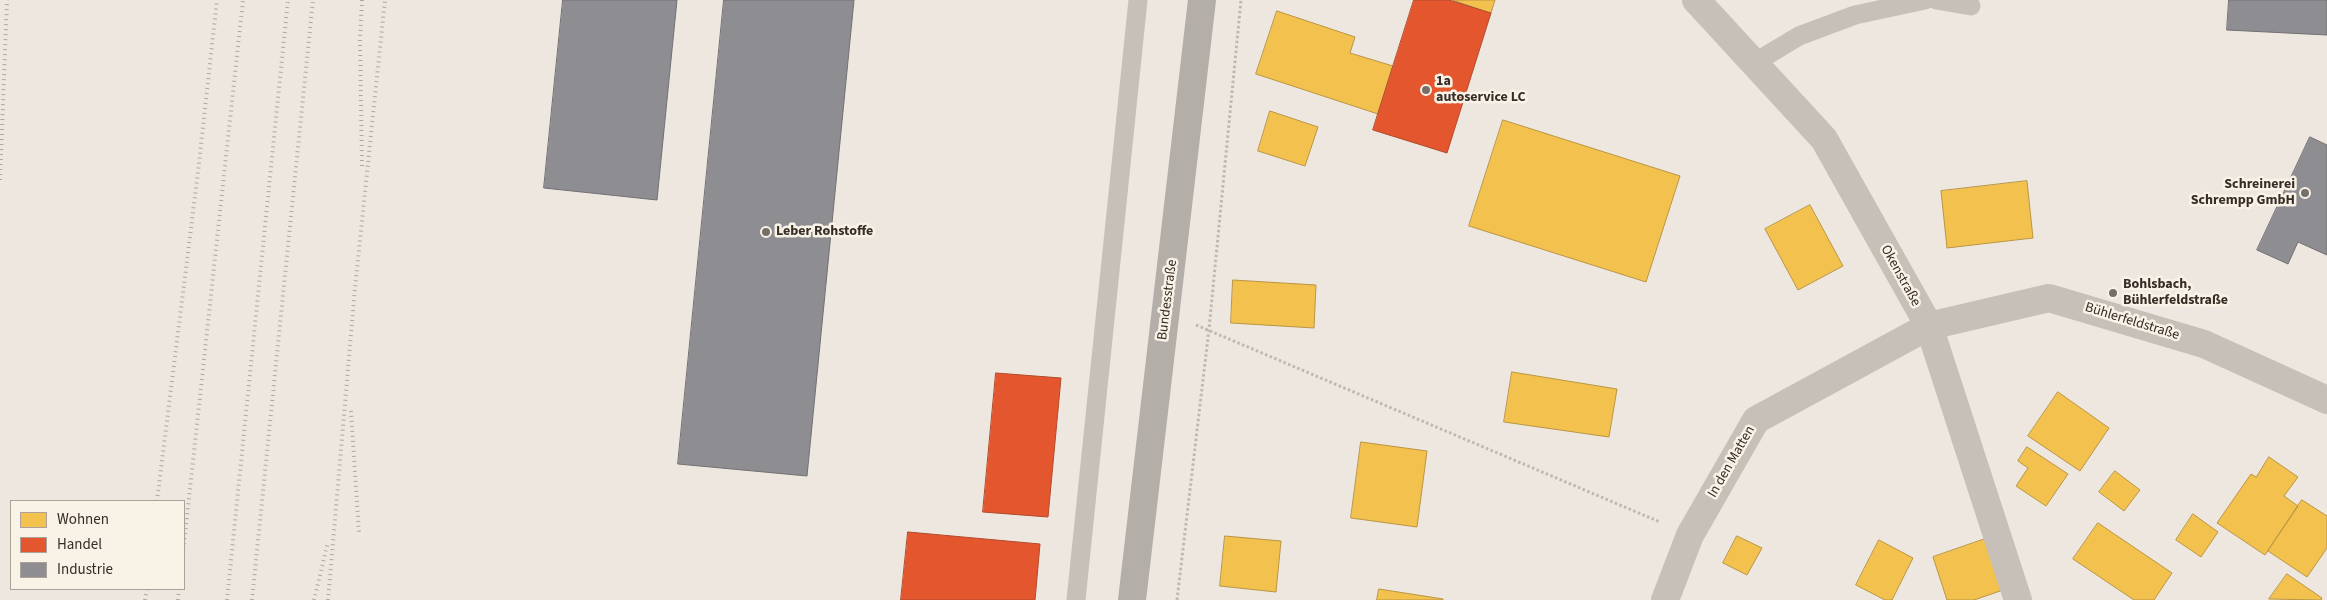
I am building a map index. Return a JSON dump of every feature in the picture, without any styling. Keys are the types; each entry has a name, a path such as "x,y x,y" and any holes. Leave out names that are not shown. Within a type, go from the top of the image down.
{"main road":[{"name":"Bundesstraße","path":"1132,600 1202,0"}],"street":[{"name":"Okenstraße","path":"1698,1 1824,139 1929,326 2018,600"},
{"name":"Bühlerfeldstraße","path":"1929,326 2050,298 2204,344 2327,400"},
{"name":"In den Matten","path":"1665,600 1690,535 1756,420 1929,326"}],"lane":[{"path":"1076,600 1138,0"},
{"path":"1754,63 1799,36 1855,14 1925,0"},
{"path":"1936,0 1971,6"}],"path":[{"path":"1177,600 1209,330 1241,0"},
{"path":"1166,315 1209,330 1690,535"}],"building: Wohnen":[{"path":"1453,0 1495,0 1491,13"},
{"path":"1277,11 1355,37 1350,53 1393,66 1378,114 1256,74"},
{"path":"1270,111 1318,127 1305,166 1258,151"},
{"path":"1503,120 1680,176 1646,282 1469,226"},
{"path":"2027,181 2033,238 1947,248 1941,191"},
{"path":"1810,205 1843,266 1798,290 1765,229"},
{"path":"1233,280 1316,285 1314,328 1231,323"},
{"path":"1512,372 1617,389 1609,437 1504,422"},
{"path":"2058,392 2109,428 2080,471 2028,436"},
{"path":"1361,442 1427,451 1417,527 1351,518"},
{"path":"2027,447 2068,474 2046,506 2016,486 2028,468 2018,461"},
{"path":"2269,457 2298,477 2284,496 2298,506 2265,555 2217,523 2251,474 2256,477"},
{"path":"2115,471 2140,490 2124,511 2099,492"},
{"path":"2302,500 2327,516 2327,548 2307,577 2268,551"},
{"path":"2193,514 2218,532 2201,557 2176,540"},
{"path":"2098,523 2172,573 2154,600 2134,600 2073,559"},
{"path":"1225,536 1281,541 1276,592 1220,586"},
{"path":"1737,536 1762,548 1747,575 1723,563"},
{"path":"1985,539 2003,590 1974,600 1947,600 1933,557"},
{"path":"1879,540 1913,558 1892,600 1885,600 1856,585"},
{"path":"2287,574 2322,598 2321,600 2269,599"},
{"path":"1379,589 1443,599 1443,600 1377,600"}],"building: Handel":[{"name":"1a autoservice LC","path":"1414,0 1449,0 1491,13 1447,153 1373,130"},
{"path":"996,373 1061,378 1048,517 983,512"},
{"path":"908,532 1040,544 1035,600 901,600"}],"building: Industrie":[{"path":"563,0 677,0 657,200 544,188"},
{"name":"Leber Rohstoffe","path":"724,0 854,0 807,476 678,464"},
{"path":"2229,0 2327,0 2327,35 2227,30"},
{"name":"Schreinerei Schrempp GmbH","path":"2310,137 2327,145 2327,255 2298,242 2288,264 2257,250"}],"railway":[{"path":"0,180 7,0"},
{"path":"157,500 198,172 217,0"},
{"path":"185,535 243,0"},
{"path":"227,600 288,0"},
{"path":"252,600 313,0"},
{"path":"362,0 360,38 362,167"},
{"path":"328,600 355,288 385,0"},
{"path":"351,411 359,533"},
{"path":"314,600 328,542"},
{"path":"145,600 147,590"},
{"path":"178,600 179,590"}],"place":[{"name":"1a autoservice LC","path":"1426,90"},
{"name":"Schreinerei Schrempp GmbH","path":"2305,193"},
{"name":"Leber Rohstoffe","path":"766,232"},
{"name":"Bohlsbach, Bühlerfeldstraße","path":"2113,293"}]}
